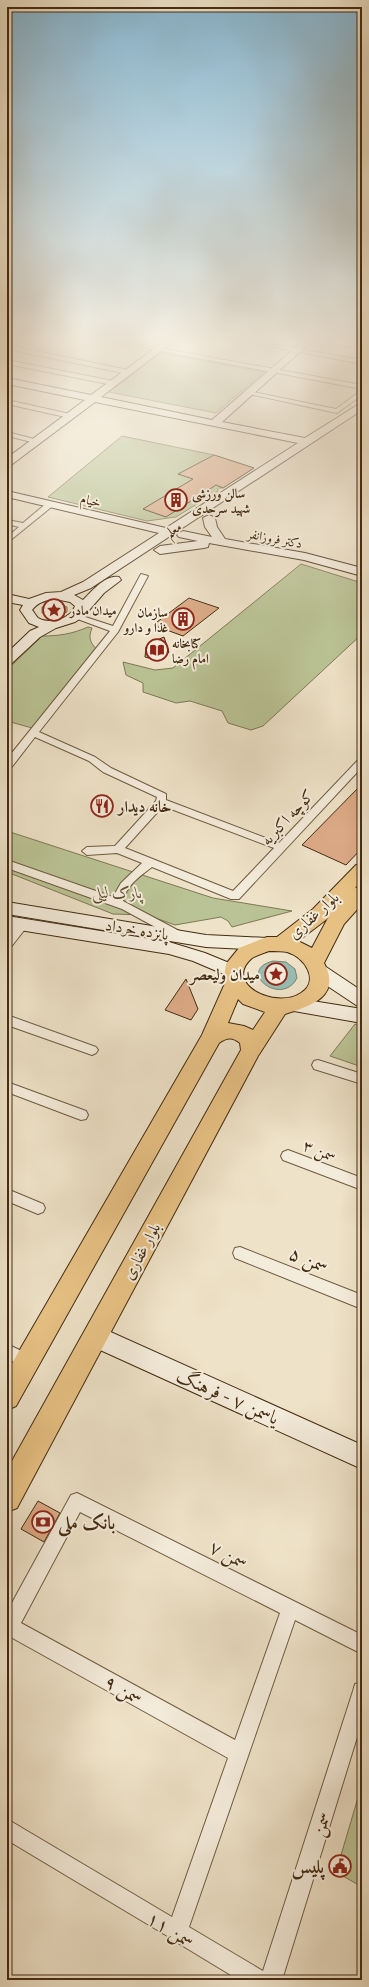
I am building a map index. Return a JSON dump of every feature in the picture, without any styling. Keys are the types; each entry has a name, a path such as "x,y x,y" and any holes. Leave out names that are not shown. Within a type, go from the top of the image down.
{"main road":[{"name":"بلوار غفاری","path":"274,944 320,914 362,869"},
{"name":"بلوار غفاری","path":"317,967 336,920 362,892"},
{"path":"7,1397 212,1037 234,977 236,962 243,953 254,947 274,944 294,947 306,953 317,967 320,982 315,992 306,1000 287,1006 262,1004 247,997 234,977"},
{"name":"بلوار غفاری","path":"7,1498 251,1050 287,1006"},
{"path":"212,1037 222,1031 241,1032 249,1040 251,1050"}],"street":[{"path":"7,462 47,433"},
{"path":"262,433 307,442"},
{"name":"معلم","path":"62,596 86,585 321,433"},
{"name":"معلم","path":"79,613 100,590 337,433"},
{"path":"7,434 36,441"},
{"name":"خیام","path":"7,494 168,532"},
{"path":"7,540 51,504"},
{"path":"141,550 130,524 154,525 175,523 190,518"},
{"path":"160,550 221,542 211,527 209,518"},
{"path":"7,522 24,526"},
{"name":"دکتر فروزانفر","path":"183,535 305,557 362,572"},
{"path":"7,766 115,630 144,576"},
{"path":"7,598 30,603 44,597 62,596 74,599 80,604 79,613 64,623 42,623 30,618 26,610 30,603"},
{"path":"79,613 115,630"},
{"path":"7,647 24,631 30,618"},
{"path":"7,660 35,634 53,624"},
{"path":"33,733 92,759 107,770 159,793 162,796 161,802 118,849"},
{"name":"کوچه اکبریه","path":"150,862 235,896 362,761"},
{"path":"161,802 280,847"},
{"path":"86,851 118,849 150,862 122,888 118,896 117,903"},
{"path":"7,864 126,906 179,936"},
{"name":"پانزده خرداد","path":"7,908 206,941 274,944"},
{"path":"7,944 15,923"},
{"name":"پانزده خرداد","path":"15,923 169,948 199,958 234,977"},
{"path":"317,967 362,1000"},
{"path":"287,1006 362,1016"},
{"path":"7,1020 92,1050"},
{"path":"318,1065 362,1080"},
{"path":"7,1086 81,1115"},
{"name":"سمن ۳","path":"288,1156 362,1184"},
{"path":"7,1195 38,1208"},
{"name":"سمن ۵","path":"240,1253 362,1302"},
{"name":"یاسمن ۷ - فرهنگ","path":"95,1336 362,1456"},
{"path":"7,1351 28,1361"},
{"name":"سمن ۷","path":"9,1626 77,1501 362,1645"},
{"path":"177,1933 290,1608"},
{"name":"سمن ۹","path":"9,1626 239,1753"},
{"name":"سمن","path":"271,1980 362,1691"},
{"name":"سمن ۱۱","path":"7,1830 177,1933 259,1980"}],"green space":[{"path":"122,436 214,455 254,468 223,488 218,488 218,491 176,517 147,521 48,497"},
{"path":"301,564 362,583 362,634 263,726 251,730 228,723 222,711 190,701 176,703 143,692 143,683 126,675 123,662 155,670 173,668"},
{"path":"55,603 67,607 67,612 54,617 42,613 42,607"},
{"path":"88,627 92,628 90,640 97,650 32,728 7,721 7,670 42,636 65,634"},
{"name":"پارک لیلی","path":"7,831 213,898 292,911 232,927 228,921 221,917 175,925 147,915 113,914 7,872"},
{"path":"355,1024 362,1027 362,1067 330,1056"},
{"path":"362,1784 362,1887 336,1872"}],"water":[{"path":"273,961 286,962 295,969 297,978 290,986 282,989 273,988 265,984 260,979 259,972 263,966"}],"building":[{"path":"214,455 254,468 223,488 216,485 166,517 143,509 193,479 178,474"},
{"name":"سازمان غذا و دارو","path":"189,598 219,608 183,636 153,625"},
{"name":"کتابخانه امام رضا","path":"164,637 169,652 164,658 152,659 145,657 146,647 150,643"},
{"path":"362,784 362,848 346,865 302,845"},
{"path":"186,979 198,1009 191,1020 165,1010"},
{"name":"بانک ملی","path":"38,1501 60,1513 44,1542 21,1529"}],"place":[{"name":"سالن ورزشی شهید سرحدی","path":"176,500"},
{"name":"میدان مادر","path":"54,610"},
{"name":"سازمان غذا و دارو","path":"183,619"},
{"name":"کتابخانه امام رضا","path":"157,650"},
{"name":"خانه دیدار","path":"102,806"},
{"name":"میدان ولیعصر","path":"276,974"},
{"name":"بانک ملی","path":"43,1522"},
{"name":"پلیس","path":"340,1866"}]}
